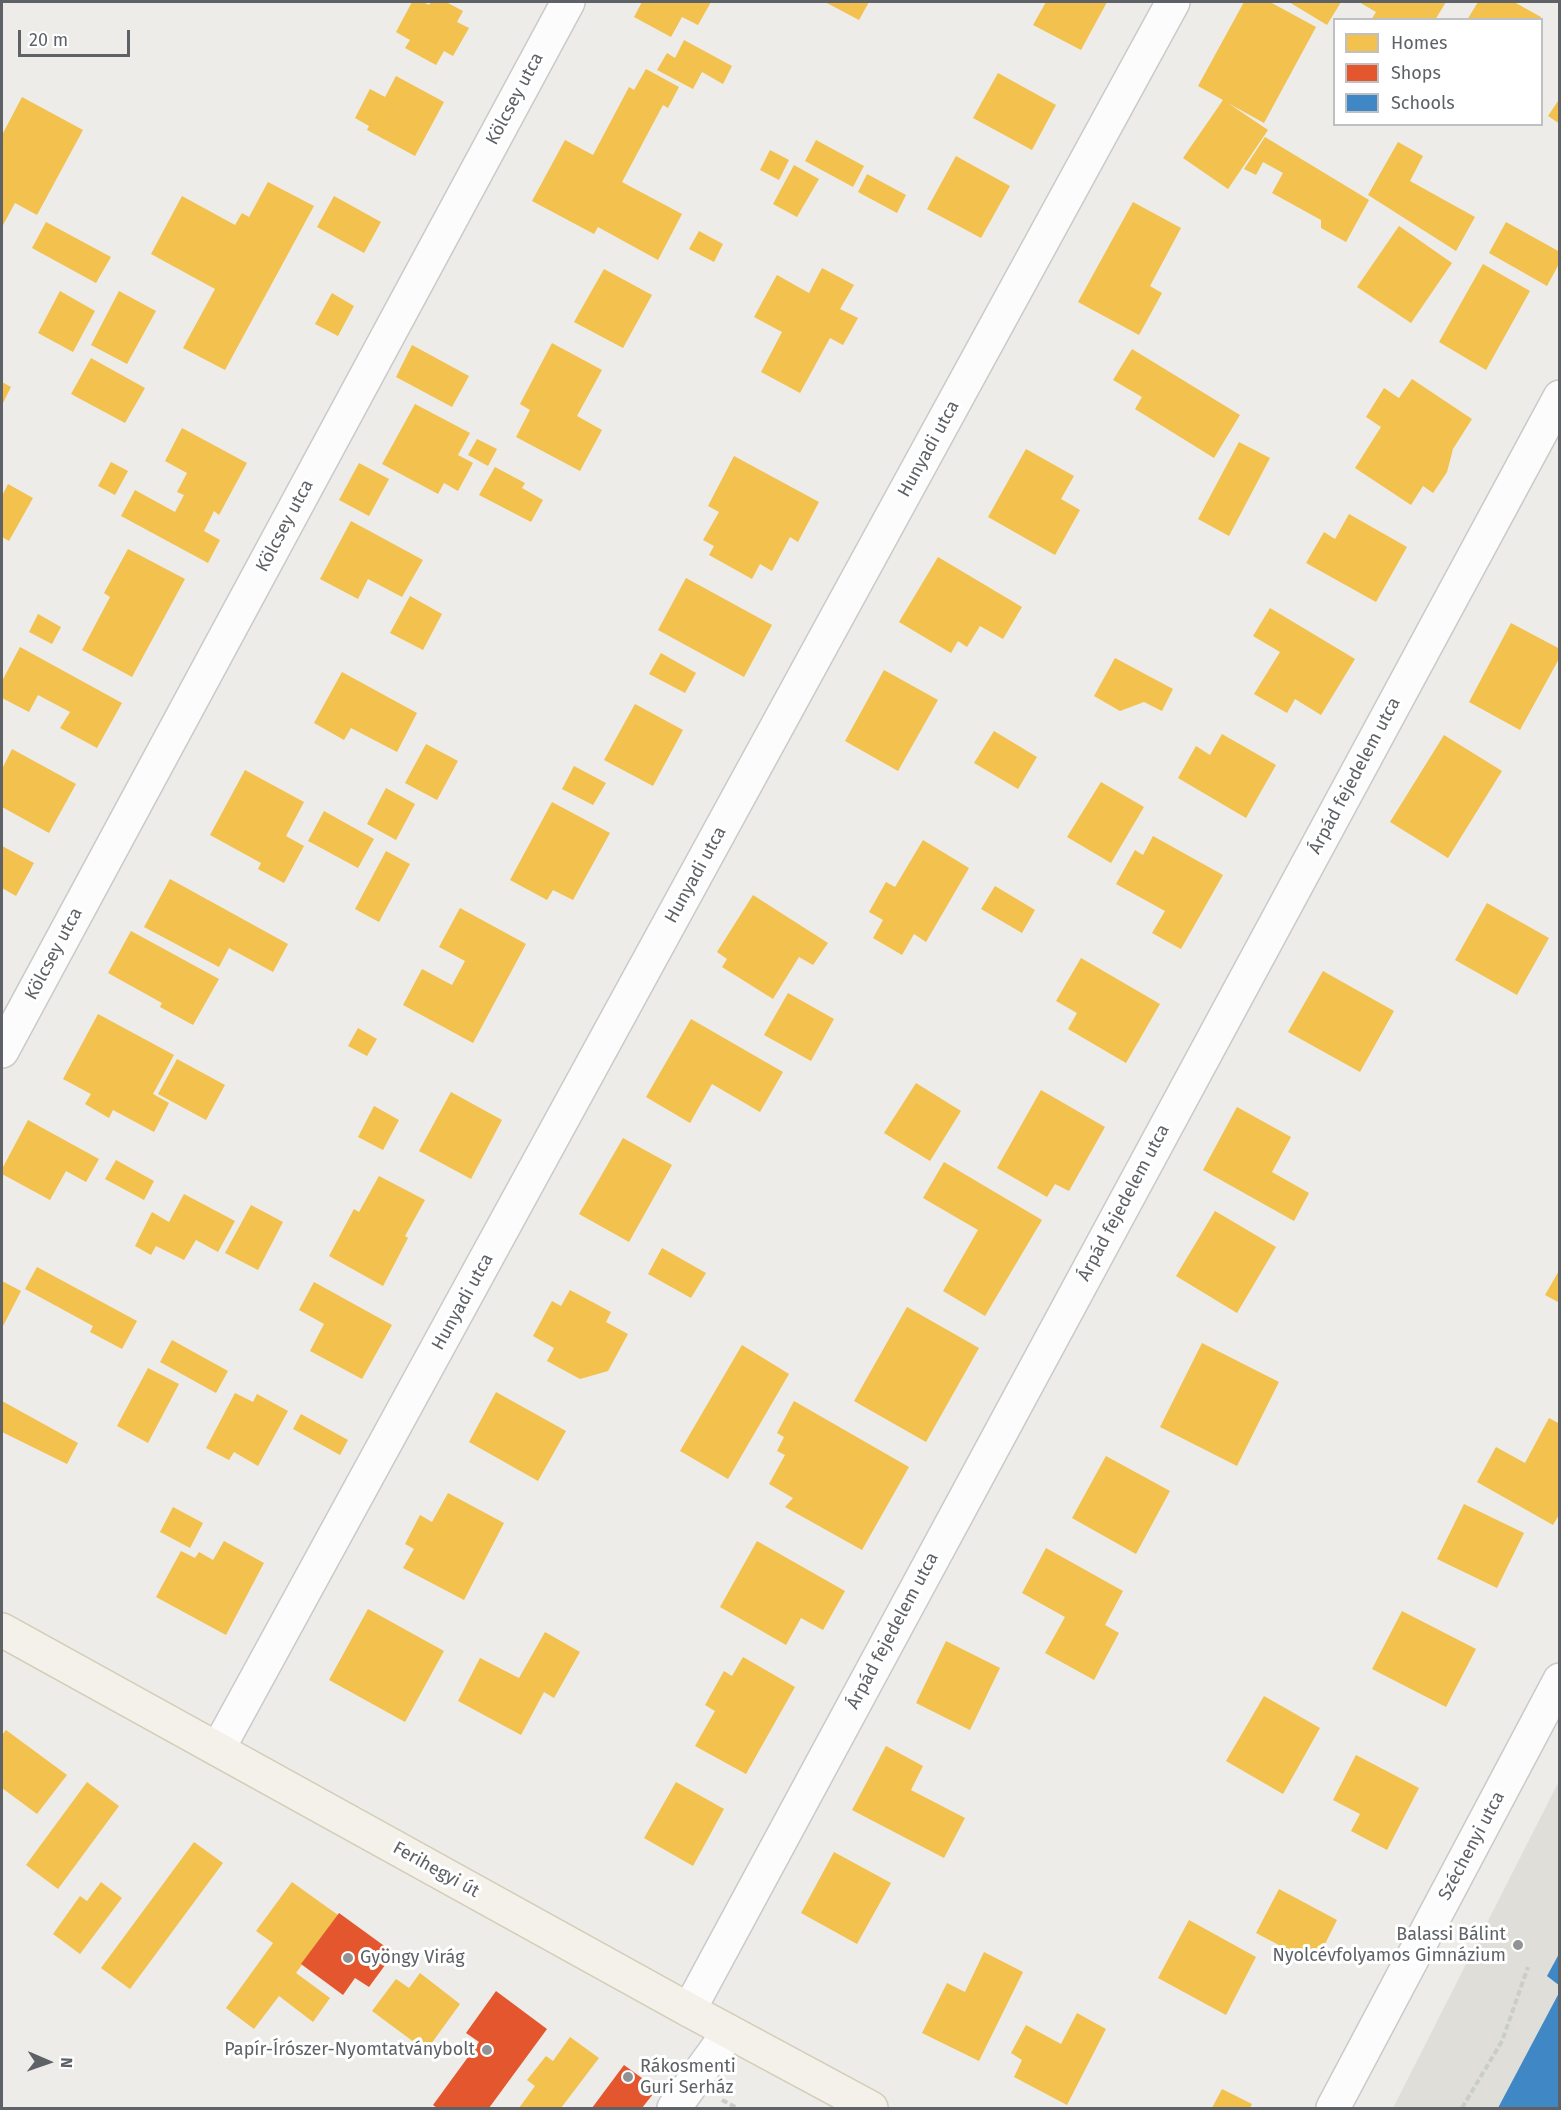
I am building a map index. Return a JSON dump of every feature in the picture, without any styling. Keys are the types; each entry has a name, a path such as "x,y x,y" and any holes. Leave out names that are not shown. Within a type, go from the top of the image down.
{"main road":[{"name":"Ferihegyi út","path":"2,1630 871,2109"}],"street":[{"name":"Kölcsey utca","path":"2,1051 568,2"},
{"name":"Hunyadi utca","path":"218,1749 1173,2"},
{"name":"Árpád fejedelem utca","path":"689,2010 1560,397"},
{"name":"Széchenyi utca","path":"1333,2109 1560,1680"},
{"path":"674,2109 729,2032"}],"path":[{"path":"1462,2109 1502,2041 1528,1966"}],"shaded area":[{"name":"Balassi Bálint Nyolcévfolyamos Gimnázium","path":"1559,1781 1559,2108 1393,2108"}],"building: Homes":[{"path":"412,2 423,2 429,5 431,2 446,2 463,11 457,22 469,28 453,56 444,51 436,65 405,48 410,40 396,32"},
{"path":"642,2 711,2 698,25 682,17 671,37 634,17"},
{"path":"825,2 869,2 859,20"},
{"path":"1046,2 1107,2 1081,50 1033,25"},
{"path":"1244,2 1270,2 1316,27 1264,123 1228,103 1268,130 1228,189 1183,158 1223,100 1198,86"},
{"path":"1289,2 1341,2 1327,25"},
{"path":"1359,2 1446,2 1436,18 1372,18 1376,12"},
{"path":"1478,2 1514,2 1541,17 1541,18 1468,18"},
{"path":"684,40 732,66 723,84 702,72 693,89 657,70 667,53 675,58"},
{"path":"646,69 679,87 668,108 663,105 622,182 682,214 658,260 598,227 594,234 532,201 565,140 593,155 629,87 634,90"},
{"path":"998,73 1056,105 1032,150 973,118"},
{"path":"396,76 444,102 415,156 367,130 369,126 355,118 370,89 385,97"},
{"path":"22,97 83,130 37,215 15,203 2,227 2,135"},
{"path":"1560,98 1560,124 1548,116"},
{"path":"1265,137 1369,200 1346,242 1321,228 1321,220 1272,193 1283,173 1263,162 1256,175 1244,169"},
{"path":"816,140 864,166 853,187 805,161"},
{"path":"1398,142 1423,156 1410,181 1475,217 1456,251 1368,195"},
{"path":"770,150 789,160 779,180 760,170"},
{"path":"956,156 1010,186 981,238 927,209"},
{"path":"794,165 819,179 797,217 773,204"},
{"path":"867,174 906,195 897,213 858,192"},
{"path":"268,182 314,206 225,370 183,348 215,289 151,254 182,196 235,225 242,213 249,217"},
{"path":"334,196 381,222 364,253 317,227"},
{"path":"1133,202 1181,228 1150,286 1162,293 1139,335 1078,302"},
{"path":"46,222 111,257 96,283 32,248"},
{"path":"1506,222 1560,252 1560,262 1547,286 1489,253"},
{"path":"1399,226 1452,263 1411,323 1357,287"},
{"path":"699,231 723,244 714,262 689,249"},
{"path":"1483,264 1530,291 1486,370 1439,342"},
{"path":"822,268 854,285 840,309 858,318 843,345 830,338 800,393 761,372 782,332 754,317 777,275 809,293"},
{"path":"604,269 652,295 623,348 574,322"},
{"path":"60,291 95,311 73,352 38,333"},
{"path":"119,291 156,311 127,364 91,345"},
{"path":"332,293 354,306 338,336 315,324"},
{"path":"552,343 602,370 577,416 602,430 580,471 516,437 530,410 520,404"},
{"path":"412,345 469,376 452,407 396,377"},
{"path":"1132,349 1240,415 1214,458 1135,409 1142,397 1113,380"},
{"path":"91,358 145,388 125,423 71,394"},
{"path":"1412,379 1472,419 1453,449 1447,472 1433,493 1423,486 1411,505 1355,468 1381,427 1366,417 1384,388 1399,398"},
{"path":"2,382 11,387 2,405"},
{"path":"415,404 470,433 458,455 473,463 458,491 444,483 438,494 382,464"},
{"path":"182,428 247,463 219,515 214,511 204,531 220,540 208,563 121,516 135,490 175,512 184,495 177,492 187,473 165,461"},
{"path":"477,439 497,449 488,466 468,455"},
{"path":"1239,442 1270,458 1229,536 1198,519"},
{"path":"1026,449 1074,476 1061,499 1080,510 1055,555 988,517"},
{"path":"734,456 819,502 798,542 790,537 772,571 760,564 752,579 709,555 714,546 703,540 719,512 708,506"},
{"path":"111,462 128,471 115,495 98,486"},
{"path":"359,463 389,479 369,516 339,500"},
{"path":"495,467 525,483 522,488 543,500 531,522 479,495"},
{"path":"8,484 33,498 9,541 2,537 2,496"},
{"path":"1349,514 1407,547 1376,602 1306,563 1324,532 1335,539"},
{"path":"351,521 423,560 402,597 368,579 358,599 320,579"},
{"path":"128,549 185,579 132,677 82,650 110,597 104,593"},
{"path":"938,557 1022,607 1003,639 980,626 967,647 958,641 951,653 899,622"},
{"path":"686,578 772,625 744,677 658,630"},
{"path":"410,596 442,614 423,650 390,633"},
{"path":"1270,608 1355,659 1321,715 1295,699 1287,713 1254,694 1280,652 1253,636"},
{"path":"38,614 61,627 52,644 29,632"},
{"path":"1511,623 1560,649 1560,657 1520,730 1469,702"},
{"path":"20,647 122,703 97,748 60,728 70,712 38,695 29,712 2,698 2,681"},
{"path":"661,653 696,673 685,693 649,674"},
{"path":"1115,658 1173,689 1162,711 1144,702 1120,711 1094,696"},
{"path":"884,670 938,700 898,771 845,741"},
{"path":"342,672 417,713 397,752 351,728 344,740 314,723"},
{"path":"635,704 683,730 653,786 604,760"},
{"path":"994,731 1037,757 1018,789 974,763"},
{"path":"1222,734 1276,765 1246,818 1178,778 1196,746 1210,755"},
{"path":"1444,735 1502,771 1448,858 1390,822"},
{"path":"426,744 458,761 437,800 405,783"},
{"path":"12,749 76,784 49,833 2,807 2,769"},
{"path":"574,766 606,783 593,805 562,789"},
{"path":"245,770 304,802 286,836 304,846 284,883 258,869 261,863 210,835"},
{"path":"1101,782 1144,807 1111,863 1067,837"},
{"path":"386,788 415,804 396,840 367,824"},
{"path":"552,802 610,833 573,900 553,890 547,900 510,880"},
{"path":"324,811 374,839 358,868 308,841"},
{"path":"1153,836 1223,875 1181,949 1152,933 1165,911 1116,884 1135,850 1143,855"},
{"path":"923,840 969,868 926,942 914,934 902,955 873,938 883,920 869,912 886,882 895,887"},
{"path":"2,846 34,863 16,896 2,888"},
{"path":"386,851 410,864 379,922 355,909"},
{"path":"170,879 288,944 273,972 229,948 219,967 144,927"},
{"path":"995,886 1035,910 1022,933 981,909"},
{"path":"753,895 828,943 813,965 799,957 773,999 722,967 727,959 717,952"},
{"path":"1487,903 1549,938 1517,995 1455,960"},
{"path":"460,908 526,944 473,1043 403,1005 422,969 452,985 465,961 439,947"},
{"path":"131,931 219,979 193,1025 160,1007 162,1003 108,973"},
{"path":"1081,958 1160,1004 1126,1063 1068,1029 1077,1013 1056,1001"},
{"path":"1323,971 1394,1011 1360,1072 1288,1032"},
{"path":"788,993 834,1019 811,1061 764,1035"},
{"path":"98,1014 174,1055 153,1094 169,1103 154,1132 113,1110 109,1118 85,1104 91,1094 63,1079"},
{"path":"691,1019 783,1072 760,1112 712,1084 690,1123 646,1097"},
{"path":"358,1028 377,1039 367,1056 348,1046"},
{"path":"177,1059 225,1085 206,1120 158,1094"},
{"path":"916,1083 961,1111 930,1161 884,1133"},
{"path":"1041,1090 1105,1127 1069,1191 1055,1184 1047,1197 997,1168"},
{"path":"451,1092 502,1120 471,1179 419,1151"},
{"path":"374,1106 399,1120 383,1150 358,1137"},
{"path":"1237,1107 1291,1137 1272,1172 1309,1193 1294,1221 1203,1170"},
{"path":"28,1120 99,1159 86,1182 66,1171 50,1200 2,1174 2,1169"},
{"path":"623,1138 672,1165 629,1242 579,1214"},
{"path":"116,1160 154,1181 144,1200 105,1179"},
{"path":"944,1162 1042,1220 985,1316 943,1291 978,1230 923,1198"},
{"path":"379,1176 425,1200 405,1236 408,1238 383,1286 329,1256 354,1209 359,1212"},
{"path":"184,1194 235,1221 218,1252 196,1240 184,1260 156,1246 151,1255 135,1246 152,1212 169,1222"},
{"path":"251,1205 283,1222 258,1270 225,1253"},
{"path":"1215,1211 1276,1247 1237,1313 1176,1276"},
{"path":"662,1248 706,1273 691,1298 648,1274"},
{"path":"37,1267 137,1321 122,1349 90,1332 93,1326 25,1289"},
{"path":"1560,1269 1560,1303 1545,1295"},
{"path":"2,1281 21,1291 2,1328"},
{"path":"314,1282 392,1325 362,1379 310,1351 324,1324 299,1310"},
{"path":"570,1290 611,1312 606,1322 628,1334 608,1371 580,1379 547,1361 554,1348 533,1336 552,1301 561,1306"},
{"path":"907,1307 979,1348 926,1442 854,1401"},
{"path":"172,1340 228,1371 216,1393 160,1362"},
{"path":"1202,1343 1279,1382 1237,1466 1160,1427"},
{"path":"742,1345 789,1374 728,1479 680,1451"},
{"path":"148,1368 179,1384 148,1443 117,1426"},
{"path":"496,1392 566,1431 538,1481 469,1442"},
{"path":"235,1393 253,1402 257,1394 288,1411 258,1466 234,1452 229,1460 206,1448"},
{"path":"2,1401 78,1443 67,1464 2,1432"},
{"path":"794,1401 909,1467 862,1550 785,1507 793,1498 769,1484 785,1455 777,1451 784,1437 777,1433"},
{"path":"301,1414 348,1440 340,1455 293,1429"},
{"path":"1549,1418 1560,1424 1560,1513 1553,1525 1477,1482 1496,1447 1525,1463"},
{"path":"1106,1456 1170,1491 1136,1554 1072,1518"},
{"path":"448,1493 504,1523 464,1600 403,1568 414,1549 405,1544 420,1515 432,1522"},
{"path":"1464,1504 1524,1533 1497,1588 1437,1559"},
{"path":"173,1507 203,1523 190,1548 160,1532"},
{"path":"224,1541 264,1563 226,1635 156,1597 181,1551 195,1558 199,1552 213,1560"},
{"path":"757,1541 845,1591 823,1630 801,1618 786,1645 720,1607"},
{"path":"1046,1548 1123,1591 1105,1625 1119,1633 1094,1680 1045,1653 1065,1617 1022,1593"},
{"path":"368,1609 444,1651 405,1722 329,1680"},
{"path":"1402,1611 1476,1649 1446,1707 1372,1669"},
{"path":"545,1632 580,1652 554,1698 544,1692 521,1735 458,1701 480,1658 519,1678"},
{"path":"946,1641 1000,1668 970,1730 916,1703"},
{"path":"743,1657 795,1687 746,1774 695,1746 715,1711 705,1705 724,1671 732,1676"},
{"path":"1264,1696 1320,1728 1283,1794 1226,1761"},
{"path":"6,1730 67,1775 37,1814 2,1788 2,1735"},
{"path":"886,1746 923,1766 911,1790 965,1818 944,1858 852,1810"},
{"path":"1356,1755 1419,1788 1387,1850 1351,1831 1360,1814 1333,1800"},
{"path":"87,1782 119,1806 58,1889 26,1865"},
{"path":"676,1782 724,1809 693,1866 644,1838"},
{"path":"194,1842 223,1863 130,1989 101,1968"},
{"path":"834,1852 891,1883 857,1944 801,1913"},
{"path":"101,1882 122,1898 80,1954 53,1934 80,1896 87,1901"},
{"path":"292,1882 338,1915 296,1973 330,1998 313,2022 279,1996 254,2029 226,2008 273,1943 256,1931"},
{"path":"1279,1889 1337,1920 1315,1964 1256,1933"},
{"path":"1189,1920 1256,1957 1226,2015 1158,1978"},
{"path":"984,1952 1023,1972 979,2061 922,2033 947,1983 965,1992"},
{"path":"420,1973 460,2004 426,2051 372,2011 396,1979 409,1988"},
{"path":"1077,2013 1106,2029 1067,2105 1014,2077 1022,2060 1011,2053 1026,2025 1061,2044"},
{"path":"570,2037 599,2058 561,2108 519,2108 535,2086 527,2080 546,2056 553,2061"},
{"path":"1222,2089 1252,2104 1250,2108 1212,2108"}],"building: Shops":[{"name":"Gyöngy Virág","path":"339,1913 394,1953 369,1987 355,1978 343,1995 301,1964"},
{"path":"496,1991 547,2029 489,2108 437,2108 433,2105 479,2042 466,2033"},
{"name":"Rákosmenti Guri Serház","path":"624,2065 657,2089 642,2108 592,2108"}],"building: Schools":[{"name":"Balassi Bálint Nyolcévfolyamos Gimnázium","path":"1560,1952 1560,1986 1547,1976"},
{"path":"1560,1991 1560,2108 1498,2108"}],"place":[{"name":"Balassi Bálint Nyolcévfolyamos Gimnázium","path":"1518,1945"},
{"name":"Gyöngy Virág","path":"348,1958"},
{"name":"Papír-Írószer-Nyomtatványbolt","path":"487,2050"},
{"name":"Rákosmenti Guri Serház","path":"628,2077"}]}
